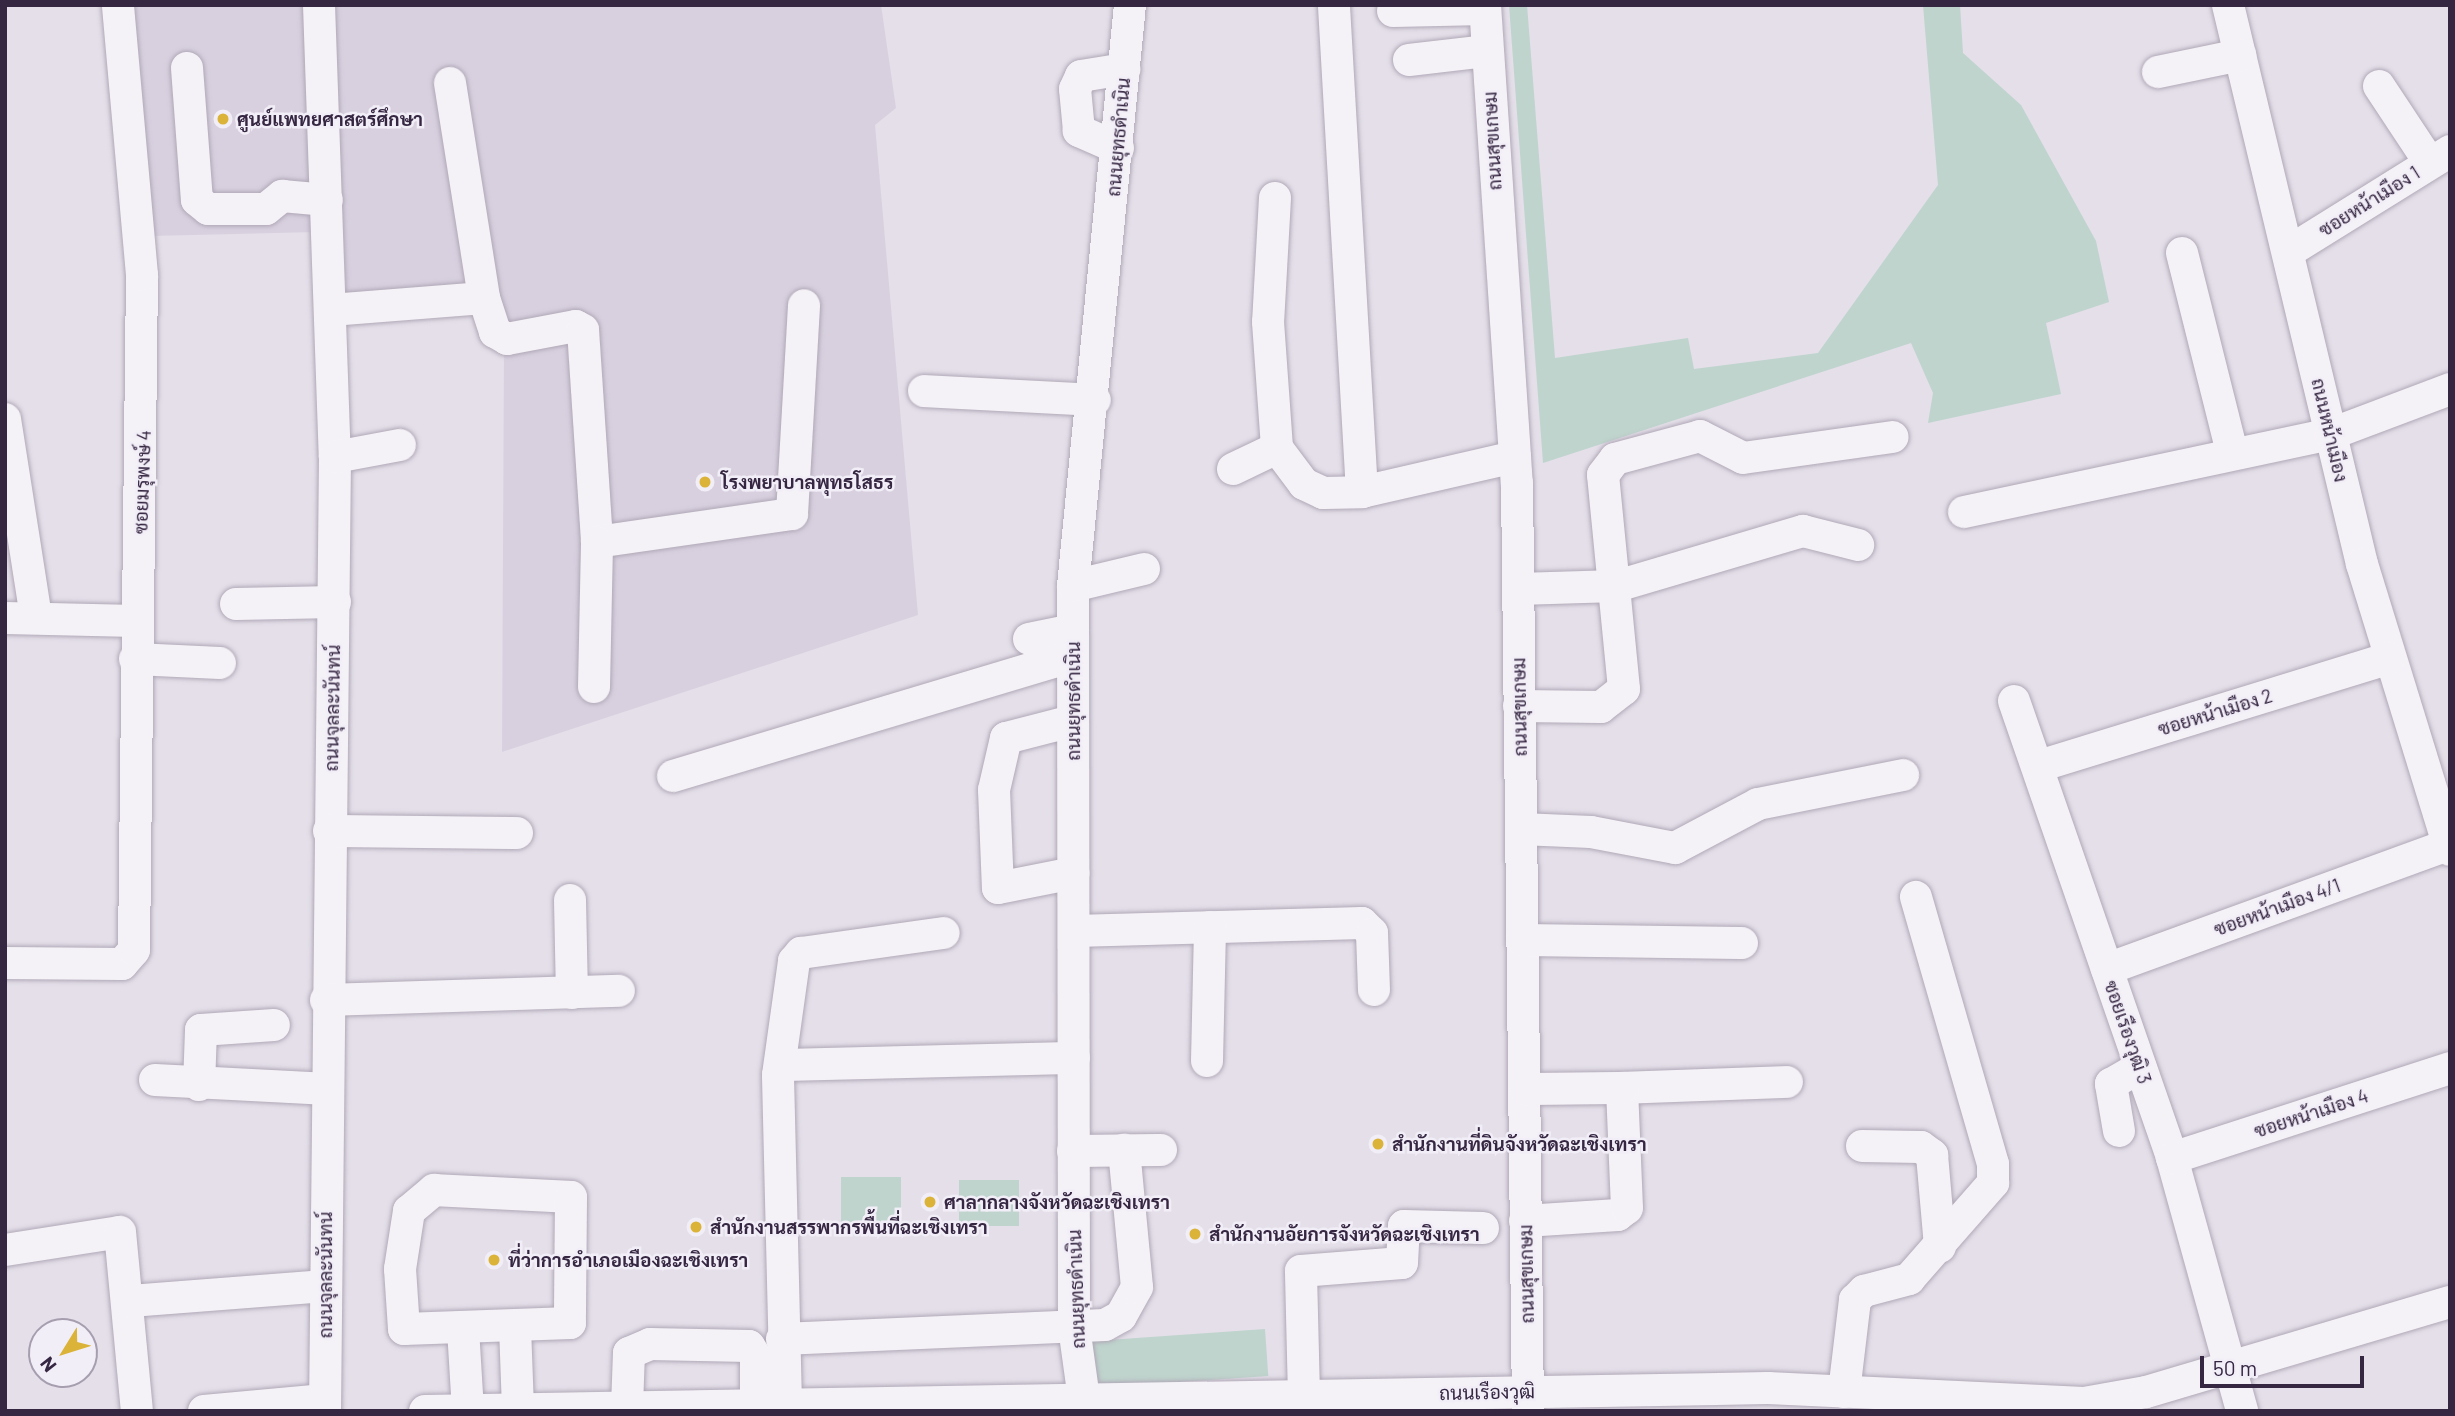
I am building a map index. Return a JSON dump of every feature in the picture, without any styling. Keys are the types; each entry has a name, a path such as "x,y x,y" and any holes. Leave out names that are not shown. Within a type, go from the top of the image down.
{"street":[{"name":"ซอยมรุพงษ์ 4","path":"5,963 130,960 142,275 118,5"},
{"name":"ถนนจุลละนันทน์","path":"319,5 335,457 335,602 324,1089 325,1405"},
{"name":"ถนนยุทธดำเนิน","path":"1084,1399 1074,1327 1073,586 1095,400 1130,5"},
{"path":"1334,5 1362,492"},
{"name":"ถนนหน้าเมือง","path":"2228,5 2332,434 2390,658 2449,846"},
{"path":"1393,11 1485,7"},
{"name":"ถนนสุขเกษม","path":"1485,7 1515,457 1528,1401"},
{"path":"1409,60 1487,51"},
{"path":"2158,72 2240,55"},
{"path":"187,68 197,200 208,209 265,209 282,195 327,200"},
{"path":"1118,148 1079,131 1075,89 1081,76 1124,69"},
{"path":"450,83 484,298 495,332 507,339 576,326 586,336 597,542 594,687"},
{"path":"2379,86 2440,157"},
{"name":"ซอยหน้าเมือง 1","path":"2288,252 2440,157"},
{"path":"1275,198 1268,322 1277,447 1304,484 1323,493 1362,492 1515,457"},
{"path":"2182,253 2232,452"},
{"path":"331,310 484,298"},
{"path":"597,542 792,513 804,305"},
{"path":"1964,512 2232,452 2332,434 2450,389"},
{"path":"924,391 1095,400"},
{"path":"5,419 36,618"},
{"path":"1519,706 1601,707 1623,689 1617,586 1603,475 1615,459 1700,436 1743,458 1893,437"},
{"path":"335,457 400,445"},
{"path":"1233,468 1277,447"},
{"path":"1518,589 1617,586 1803,531 1858,545"},
{"path":"1073,586 1144,569"},
{"path":"236,604 335,602"},
{"path":"5,618 136,621"},
{"path":"1029,639 1072,643"},
{"path":"673,776 1072,643"},
{"name":"ซอยหน้าเมือง 2","path":"2039,766 2390,658"},
{"path":"135,659 220,663"},
{"name":"ซอยเรืองวุฒิ 3","path":"2014,701 2039,766 2172,1158 2232,1366 2242,1411"},
{"path":"1072,721 1006,737 994,790 998,888 1074,873"},
{"path":"1521,829 1591,832 1675,848 1758,804 1903,775"},
{"path":"329,831 517,832"},
{"name":"ซอยหน้าเมือง 4/1","path":"2107,969 2449,846"},
{"path":"1844,1392 1850,1307 1864,1291 1909,1279 1980,1205 1993,1183 1993,1164 1916,897"},
{"path":"570,900 572,993"},
{"path":"1074,931 1362,923 1372,933 1374,990"},
{"path":"1207,1061 1210,927"},
{"path":"771,1405 782,1339 780,1065 791,974 802,953 944,933"},
{"path":"1522,940 1742,943"},
{"path":"326,1000 619,991"},
{"path":"199,1085 201,1030 274,1025"},
{"path":"780,1065 1074,1058"},
{"path":"2119,1131 2110,1084 2140,1067"},
{"name":"ซอยหน้าเมือง 4","path":"2172,1158 2450,1068"},
{"path":"155,1080 199,1085 324,1089"},
{"path":"1525,1089 1787,1082"},
{"path":"1525,1221 1624,1213 1622,1088"},
{"path":"1862,1146 1921,1147 1932,1155 1940,1247"},
{"path":"782,1339 1105,1325 1121,1316 1137,1287 1124,1150"},
{"path":"1073,1151 1161,1150"},
{"path":"434,1190 565,1193 573,1201 572,1319 566,1326 515,1327 410,1332 402,1326 401,1255 414,1201 434,1190"},
{"path":"1304,1396 1301,1271 1402,1263 1404,1226 1483,1228"},
{"path":"5,1250 119,1231 130,1301 137,1411"},
{"path":"130,1301 325,1286"},
{"name":"ถนนเรืองวุฒิ","path":"425,1411 771,1405 957,1406 1084,1399 1304,1396 1528,1401 1768,1399 1844,1392 1930,1403 2048,1407 2146,1392 2450,1302"},
{"path":"515,1327 518,1409"},
{"path":"463,1329 468,1410"},
{"path":"627,1408 629,1353 650,1344 749,1346 756,1357 771,1405"},
{"path":"204,1411 325,1405"}],"shaded area":[{"name":"ศูนย์แพทยศาสตร์ศึกษา","path":"121,5 307,5 315,232 149,236"},
{"name":"โรงพยาบาลพุทธโสธร","path":"334,5 881,5 896,108 875,125 918,615 502,752 504,349 463,285 346,297"}],"green space":[{"path":"1509,5 1527,5 1555,358 1688,338 1694,369 1818,353 1938,185 1923,5 1960,5 1963,53 2021,105 2096,241 2109,302 2046,323 2061,394 1928,423 1933,393 1911,343 1543,463"},
{"path":"841,1177 901,1177 901,1224 841,1224"},
{"path":"959,1180 1019,1180 1019,1226 959,1226"},
{"path":"1265,1329 1268,1376 1090,1388 1086,1341"}],"place":[{"name":"ศูนย์แพทยศาสตร์ศึกษา","path":"223,119"},
{"name":"โรงพยาบาลพุทธโสธร","path":"705,482"},
{"name":"สำนักงานที่ดินจังหวัดฉะเชิงเทรา","path":"1378,1144"},
{"name":"ศาลากลางจังหวัดฉะเชิงเทรา","path":"930,1202"},
{"name":"สำนักงานสรรพากรพื้นที่ฉะเชิงเทรา","path":"696,1227"},
{"name":"สำนักงานอัยการจังหวัดฉะเชิงเทรา","path":"1195,1234"},
{"name":"ที่ว่าการอำเภอเมืองฉะเชิงเทรา","path":"494,1260"}]}
